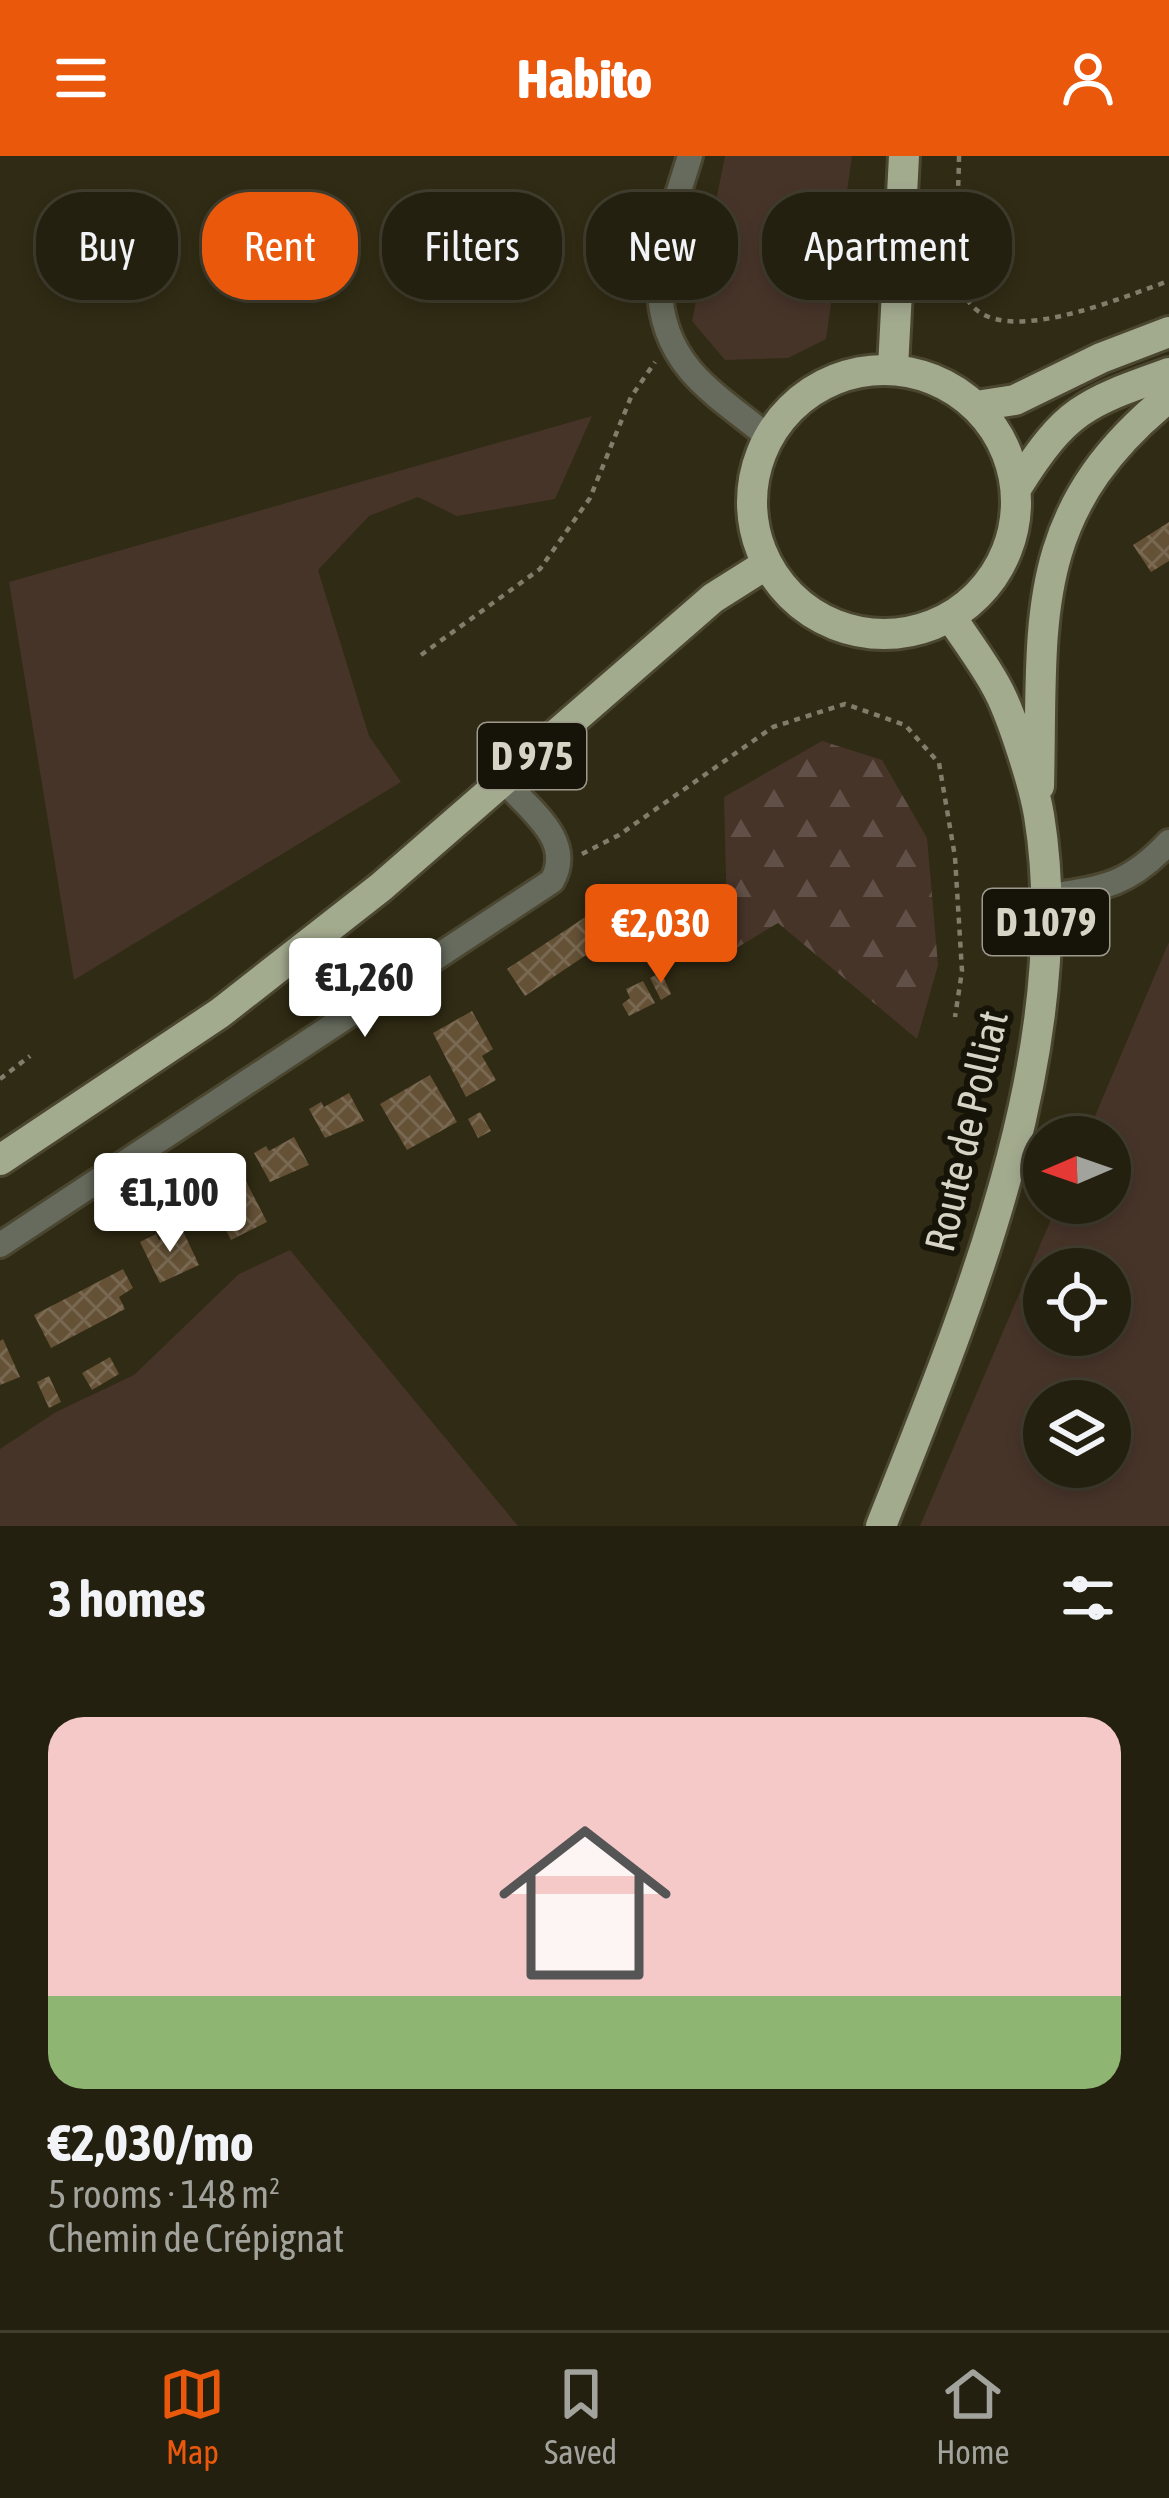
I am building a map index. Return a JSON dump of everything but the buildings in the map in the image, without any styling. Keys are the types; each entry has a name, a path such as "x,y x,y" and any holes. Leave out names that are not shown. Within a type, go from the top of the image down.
{"main road":[{"path":"893,368 904,156"},
{"path":"976,406 1015,400 1101,358 1169,332"},
{"path":"893,368 945,383 976,406 994,426 1017,487 1015,527 1003,563 981,594 951,617 918,631 883,635 848,630 815,616 788,593 767,564 752,514 758,461 768,437 795,404 829,381 893,368"},
{"path":"1017,487 1047,440 1069,418 1104,396 1169,373"},
{"path":"1039,810 1048,580 1062,532 1085,484 1112,449 1169,397"},
{"name":"D 975","path":"0,1160 220,1013 382,887 713,598 767,564"},
{"name":"Route de Polliat","path":"881,1526 944,1366 1004,1188 1037,1035 1048,896 1039,810 998,689 951,617"}],"street":[{"path":"690,156 663,245 658,286 662,321 692,373 768,437"},
{"path":"0,1245 552,881 561,865 558,843 504,781"},
{"path":"1048,896 1113,886 1147,867 1169,842"}],"path":[{"path":"959,156 958,255 968,301 991,321 1042,319 1169,281"},
{"path":"421,655 540,569 590,497 631,397 649,366 675,349"},
{"path":"561,865 619,836 773,727 845,704 904,725 939,763 944,786 956,857 962,971 955,1017"},
{"path":"0,1079 31,1056"}],"green space":[{"path":"725,156 852,156 847,192 762,192 762,300 832,300 826,339 788,358 725,360 692,321 696,300 738,300 738,192 718,192"},
{"path":"592,416 555,499 457,516 418,497 369,516 318,570 369,736 401,782 74,980 9,582"},
{"path":"822,741 882,760 927,838 938,965 917,1039 778,923 728,953 724,797"},
{"path":"1169,942 1169,1526 920,1526 1023,1285 1023,1356 1131,1356 1131,1248 1039,1248 1049,1224 1131,1224 1131,1116 1095,1116"},
{"path":"290,1250 518,1526 0,1526 0,1449 56,1412 134,1375 239,1274"}]}
